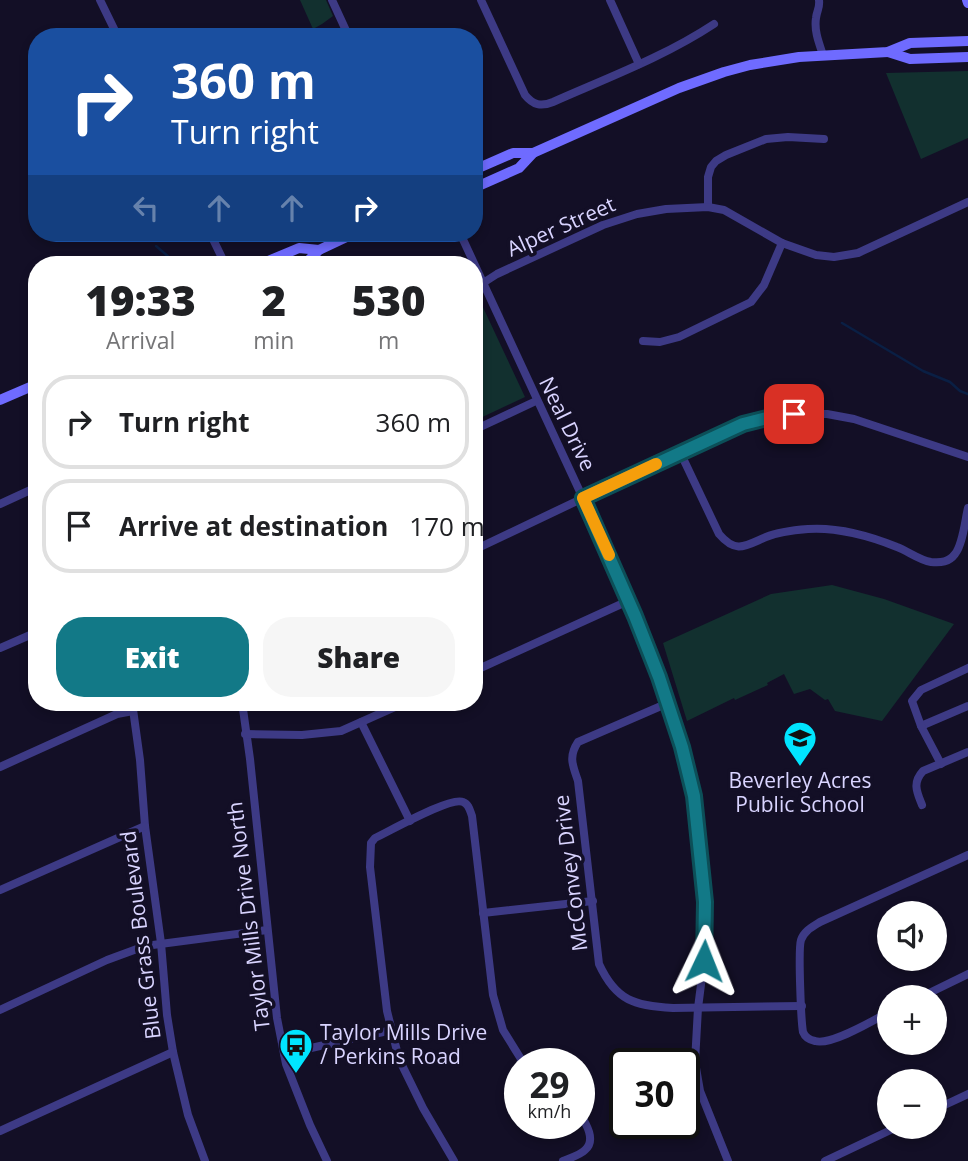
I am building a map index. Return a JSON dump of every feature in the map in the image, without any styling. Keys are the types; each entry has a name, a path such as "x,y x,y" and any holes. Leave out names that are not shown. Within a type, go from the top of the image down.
{"main road":[{"path":"483,166 513,153 533,153 704,79 750,65 799,57 888,52 910,43 968,41"},
{"path":"888,52 910,59 968,57"},
{"path":"483,184 519,168 533,153"},
{"path":"313,256 336,242"},
{"path":"280,256 299,248 319,250"},
{"path":"0,400 28,388"}],"street":[{"path":"100,0 114,28"},
{"path":"332,0 345,28"},
{"path":"481,0 525,95 533,103 545,105 690,40 714,24"},
{"path":"610,0 639,64"},
{"path":"819,0 816,35 822,55"},
{"path":"708,207 708,177 711,167 726,155 766,139 824,139"},
{"name":"Alper Street","path":"483,283 603,225 637,214 678,208 708,207 724,210 782,243 816,255 834,257 858,253 968,202"},
{"path":"643,341 660,342 679,337 751,302 764,285 782,243"},
{"name":"Neal Drive","path":"483,283 635,616 682,747 694,796 705,902 704,961 695,1062 706,1108 728,1161"},
{"path":"483,426 536,401"},
{"path":"483,546 680,452 743,424 771,417 827,414 854,419 968,457"},
{"path":"680,452 719,534 732,546 745,547 768,536 807,529 829,530 893,545 925,561 943,562 956,553 968,508"},
{"path":"0,504 28,491"},
{"path":"483,667 628,601"},
{"path":"0,648 28,636"},
{"path":"941,764 921,726 912,701 920,690 968,668"},
{"name":"McConvey Drive","path":"667,703 578,742 572,751 572,764 578,781 599,964 613,988 635,1003 657,1007 802,1006"},
{"path":"921,726 968,706"},
{"path":"0,767 123,711"},
{"name":"Blue Grass Boulevard","path":"133,711 161,943 167,1015 188,1115 202,1160"},
{"name":"Taylor Mills Drive North","path":"243,711 277,1018 284,1054 297,1093 327,1161"},
{"path":"245,734 341,732 386,711"},
{"path":"361,722 410,821"},
{"path":"922,805 915,787 923,771 968,752"},
{"path":"454,1161 430,1121 400,1059 387,1011 370,867 370,848 375,838 443,804 462,801 466,803 472,816 493,995 503,1030 514,1048"},
{"path":"0,890 145,825"},
{"path":"877,1018 825,1042 807,1038 804,1033 802,1006 802,937 820,922 968,855"},
{"path":"483,913 593,901"},
{"path":"0,1010 107,960 145,946 267,930"},
{"path":"946,985 968,974"},
{"path":"284,1054 392,1030"},
{"path":"0,1131 173,1052"},
{"path":"947,1104 968,1094"},
{"path":"825,1161 877,1136"},
{"path":"563,1161 586,1150 590,1139"}],"green space":[{"path":"300,0 326,0 333,16 313,28"},
{"path":"968,71 968,138 921,159 886,73"},
{"path":"483,307 525,397 483,417"},
{"path":"832,585 884,599 954,624 882,721 835,711 828,699 825,700 810,689 794,694 784,674 767,683 768,685 687,721 663,643 771,594"}],"waterway":[{"path":"156,246 168,256"},
{"path":"842,323 968,394"}],"slow traffic":[{"path":"609,555 583,498 656,464"}],"place":[{"name":"Beverley Acres Public School","path":"800,768"},
{"name":"Taylor Mills Drive / Perkins Road","path":"296,1075"}],"route":[{"path":"704,961 705,902 690,777 659,677 613,563 583,498 743,424 794,414"}]}
